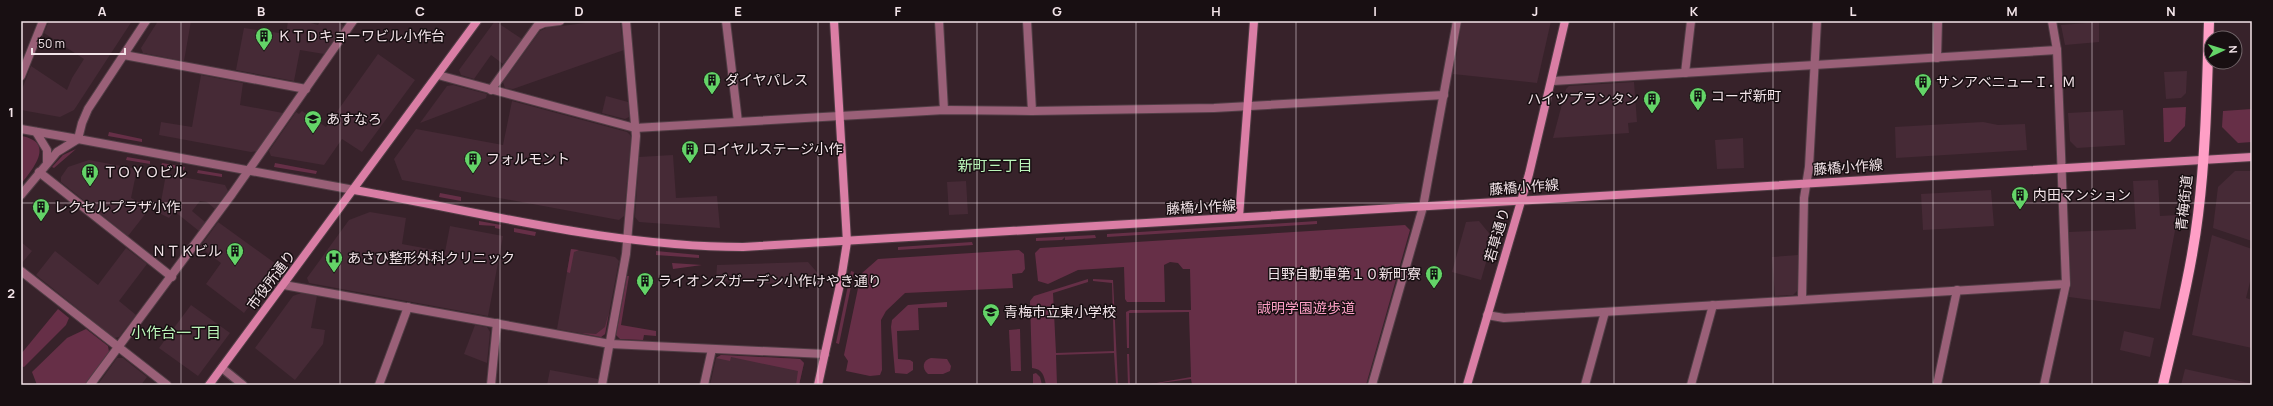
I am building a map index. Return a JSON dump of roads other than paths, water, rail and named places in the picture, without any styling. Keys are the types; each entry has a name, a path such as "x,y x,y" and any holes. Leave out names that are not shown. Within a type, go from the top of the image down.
{"main road":[{"name":"市役所通り","path":"209,385 477,21"},
{"path":"818,385 847,242 841,116 834,21"},
{"path":"1239,217 1246,106 1254,21"},
{"name":"若草通り","path":"1467,385 1521,200 1553,81 1565,21"},
{"name":"青梅街道","path":"2163,385 2193,249 2203,159 2209,21"},
{"name":"藤橋小作線","path":"354,190 627,240 723,247 847,242 2062,167 2252,157"}],"street":[{"path":"21,76 43,21"},
{"path":"21,195 47,162 57,152 78,139 84,116 146,21"},
{"path":"90,385 172,277 353,21"},
{"path":"491,90 537,26 560,21"},
{"path":"602,385 627,240 635,128 626,21"},
{"path":"726,21 738,122"},
{"path":"939,21 944,110"},
{"path":"1027,21 1032,112"},
{"path":"1372,385 1423,206 1457,21"},
{"path":"1685,73 1691,21"},
{"path":"1802,299 1806,183 1817,21"},
{"path":"1937,58 1938,21"},
{"path":"2044,385 2066,284 2057,50 2052,21"},
{"path":"1553,81 2057,50"},
{"path":"124,55 306,89"},
{"path":"438,74 491,90 635,128 944,110 1032,112 1246,106 1444,95"},
{"path":"21,129 354,190"},
{"path":"36,132 47,150 47,162"},
{"path":"39,172 172,277"},
{"path":"21,271 167,385"},
{"path":"284,284 610,344 825,354"},
{"path":"1487,315 1504,318 2066,284"},
{"path":"1937,385 1957,290"},
{"path":"1691,385 1713,305"},
{"path":"379,385 408,307"},
{"path":"1585,385 1605,312"},
{"path":"491,385 497,323"},
{"path":"704,385 712,349"},
{"path":"222,368 244,385"}],"place":[{"name":"ＫＴＤキョーワビル小作台","path":"264,51"},
{"name":"ダイヤパレス","path":"712,95"},
{"name":"サンアベニューＩ．Ｍ","path":"1923,97"},
{"name":"コーポ新町","path":"1698,111"},
{"name":"ハイツプランタン","path":"1652,114"},
{"name":"あすなろ","path":"313,134"},
{"name":"ロイヤルステージ小作","path":"690,164"},
{"name":"フォルモント","path":"473,174"},
{"name":"ＴＯＹＯビル","path":"90,187"},
{"name":"内田マンション","path":"2020,210"},
{"name":"レクセルプラザ小作","path":"41,222"},
{"name":"ＮＴＫビル","path":"235,266"},
{"name":"あさひ整形外科クリニック","path":"334,273"},
{"name":"日野自動車第１０新町寮","path":"1434,289"},
{"name":"ライオンズガーデン小作けやき通り","path":"645,296"},
{"name":"青梅市立東小学校","path":"991,327"}],"district":[{"name":"新町三丁目","path":"995,166"},
{"name":"小作台一丁目","path":"176,333"}],"park label":[{"name":"誠明学園遊歩道","path":"1306,308"}]}
